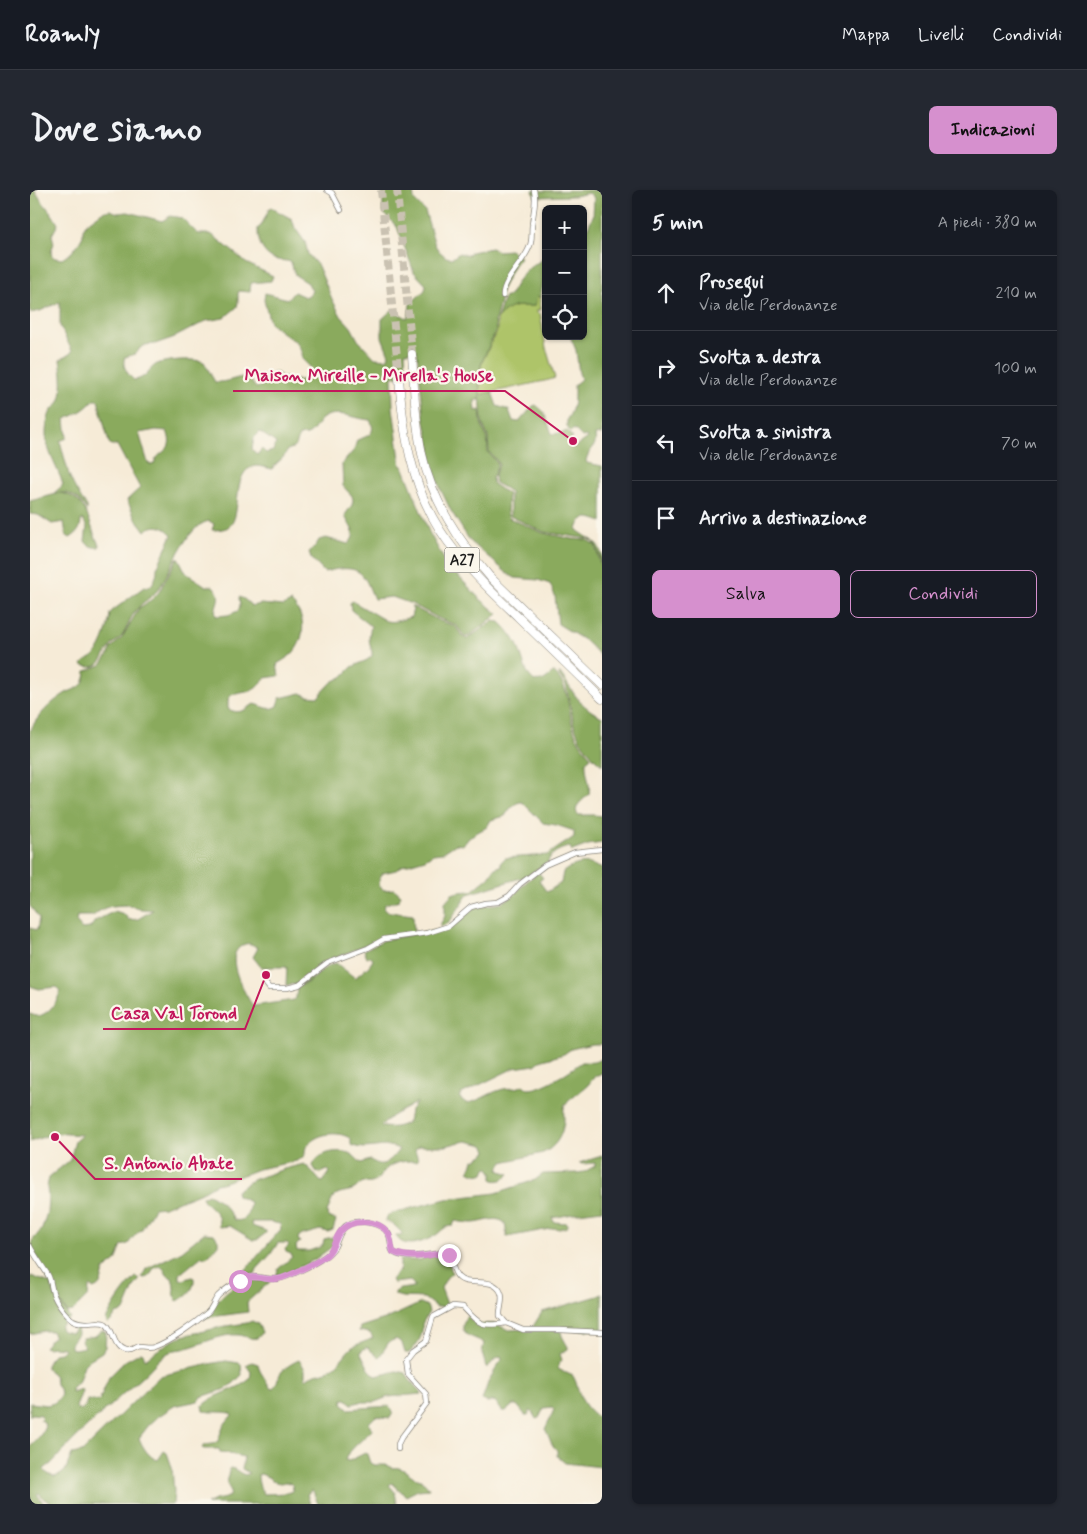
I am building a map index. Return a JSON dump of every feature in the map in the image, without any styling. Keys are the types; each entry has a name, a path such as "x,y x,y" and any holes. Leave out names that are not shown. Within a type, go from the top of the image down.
{"highway":[{"name":"A27","path":"412,354 417,423 422,452 429,479 440,506 469,551 490,577 602,685"},
{"name":"A27","path":"399,378 403,425 409,453 418,484 439,529 486,586 602,699"}],"street":[{"path":"327,190 332,193 341,210"},
{"path":"503,296 506,285 530,248 531,228 536,207 534,190"},
{"path":"266,984 269,988 287,988 299,985 328,963 368,948 384,939 427,933 449,926 471,907 498,902 509,896 520,884 545,865 575,852 602,849"},
{"path":"30,1246 48,1275 53,1294 71,1318 82,1324 98,1322 105,1324 109,1327 117,1344 126,1352 138,1347 155,1347 178,1334 209,1311 222,1293 244,1279 252,1277 281,1278 322,1258 333,1248 342,1229 350,1223 356,1222 374,1224 384,1229 390,1236 393,1252 403,1256 426,1256 443,1253 449,1255 456,1274 460,1279 489,1283 498,1288 501,1296 500,1316 506,1323 523,1330 602,1332"},
{"path":"398,1449 401,1438 427,1403 426,1394 408,1374 406,1359 412,1350 426,1341 434,1317 453,1306 463,1307 478,1322 491,1326 506,1323"}],"green space":[{"path":"30,190 35,190 58,224 52,235 54,243 51,252 55,258 62,259 71,253 83,236 83,229 87,223 102,212 110,210 118,213 128,212 162,221 170,216 182,218 197,233 211,234 246,263 273,276 271,281 251,283 250,292 239,291 237,307 224,318 206,321 175,337 155,344 145,345 136,354 125,357 126,370 134,380 144,376 157,364 167,361 188,360 204,362 215,382 248,376 257,388 263,385 265,378 272,375 275,371 283,377 292,380 302,380 311,377 312,369 302,359 302,353 297,342 270,323 264,300 265,293 288,299 294,292 305,297 312,291 308,283 295,275 291,262 270,257 261,246 258,228 261,226 270,207 292,219 295,228 305,242 308,254 318,266 341,316 351,327 358,340 375,358 387,359 389,355 382,337 382,319 392,310 407,318 410,304 425,290 426,285 414,272 397,227 383,211 383,190 413,190 414,200 425,211 435,245 446,257 454,257 459,253 468,255 471,252 491,248 498,251 510,250 520,257 501,291 495,321 496,330 482,362 479,374 480,400 475,400 476,411 480,410 481,423 487,438 488,452 497,463 492,478 493,484 508,494 507,512 509,518 543,533 587,540 595,545 602,572 602,659 584,640 558,624 555,596 550,584 538,580 515,578 508,574 470,541 451,511 432,464 431,449 424,418 417,351 405,352 406,375 392,377 393,408 401,466 403,466 429,532 446,563 479,598 498,614 465,637 456,625 412,604 392,597 374,599 366,581 359,572 338,569 324,572 311,558 309,552 319,540 326,538 348,544 353,536 345,515 353,500 352,496 343,486 342,464 354,450 357,440 368,436 372,431 370,420 334,414 323,418 309,434 299,436 296,446 287,450 285,456 272,469 256,466 248,469 242,476 239,485 233,522 227,528 219,530 212,530 214,524 209,521 200,525 179,551 157,591 141,604 122,636 112,645 100,663 93,667 82,665 93,657 101,646 110,613 144,587 149,587 153,583 157,568 172,535 166,529 156,526 145,531 136,519 127,500 140,488 117,445 109,443 98,400 94,400 81,411 65,419 67,438 60,441 69,475 87,506 87,510 74,496 65,493 54,493 63,484 46,439 46,428 52,409 60,401 62,371 60,360 72,351 60,326 60,302 40,311 30,313","holes":["156,430 167,431 169,443 168,447 151,465 148,463 139,433","260,432 276,443 273,451 266,453 262,449 257,455 252,449 254,438"]},
{"path":"533,190 602,190 602,434 595,435 594,446 586,461 587,463 602,466 602,522 586,518 581,521 577,530 596,543 599,547 602,566 596,545 590,539 544,532 510,516 510,493 495,483 494,476 499,465 489,452 488,437 482,422 480,395 492,392 497,406 509,410 513,421 519,422 536,405 544,412 552,434 567,431 573,438 570,440 574,448 588,438 586,436 582,437 574,429 570,432 567,426 567,419 573,407 574,385 581,379 576,350 572,340 587,340 587,229 593,216 594,198 589,193 574,196 535,197"},
{"path":"542,260 542,288 540,297 537,297 534,306 510,308 497,319 504,298 509,296 519,279 529,268"},
{"path":"540,296 540,310 537,310 537,313 540,314 542,340 545,340 555,378 480,395 482,362 497,331 497,319 510,308 533,306 537,297"},
{"path":"60,493 77,500 83,507 99,547 91,546 85,541 87,527 83,520 81,520 78,531 70,538 66,535 64,522 52,524 38,515 30,514 30,501"},
{"path":"178,557 186,573 206,586 213,586 216,590 218,598 216,616 228,615 238,611 240,606 239,597 252,606 261,604 283,606 291,602 300,614 303,628 300,642 291,655 277,664 279,676 265,678 259,686 251,691 231,695 228,700 228,709 235,712 245,710 254,704 275,708 278,706 280,698 301,693 318,697 332,682 342,677 352,667 372,656 369,640 371,626 351,610 350,603 352,601 386,621 411,617 413,609 411,606 440,621 455,626 463,637 467,639 493,621 500,622 515,641 528,674 532,679 538,681 545,679 553,672 565,690 574,731 580,743 591,757 586,761 589,794 576,809 578,815 602,816 602,843 588,845 572,851 570,847 563,848 557,851 548,862 527,876 468,894 449,923 440,927 445,916 445,902 452,894 472,891 489,877 495,868 501,866 501,862 505,858 547,855 574,837 574,831 543,823 522,802 519,802 505,816 491,820 487,827 474,834 462,845 456,844 442,853 433,854 425,859 383,873 380,877 379,886 384,890 394,889 401,895 399,900 385,904 384,910 413,915 414,933 383,938 329,960 323,964 321,969 309,981 300,984 286,985 287,967 261,967 253,957 258,948 254,945 245,944 240,947 234,959 241,985 253,1006 294,1000 297,988 294,986 308,982 324,969 336,963 355,978 373,960 371,956 367,958 364,950 384,940 448,928 473,908 498,904 512,897 538,872 543,878 539,881 547,892 561,883 563,872 572,866 592,864 602,868 602,1044 592,1044 571,1049 564,1054 540,1061 535,1065 514,1068 461,1094 459,1097 466,1103 503,1089 523,1085 528,1089 534,1088 556,1079 582,1062 594,1062 602,1058 602,1073 595,1076 588,1085 565,1104 562,1131 555,1144 543,1153 503,1162 499,1168 500,1171 509,1174 501,1180 492,1179 492,1172 488,1167 484,1173 480,1174 474,1174 469,1171 473,1161 486,1153 487,1150 484,1145 467,1141 446,1146 418,1146 415,1150 417,1161 404,1161 395,1164 388,1168 376,1181 372,1183 363,1182 352,1190 338,1194 332,1200 327,1212 328,1217 336,1220 333,1230 328,1232 320,1230 299,1236 300,1242 296,1246 297,1251 309,1251 323,1245 324,1239 333,1237 333,1246 314,1260 276,1278 278,1269 292,1257 291,1254 286,1252 285,1249 289,1245 287,1243 278,1243 255,1274 242,1274 281,1229 280,1224 251,1222 252,1226 266,1231 257,1240 253,1240 230,1226 219,1227 218,1216 202,1197 208,1194 212,1196 223,1205 234,1220 241,1220 248,1213 250,1202 237,1196 236,1191 252,1180 304,1164 323,1182 330,1172 328,1170 320,1173 313,1166 318,1158 323,1155 333,1152 344,1152 353,1155 361,1163 370,1160 381,1164 390,1159 399,1149 387,1146 357,1147 351,1145 351,1139 346,1136 328,1134 311,1142 306,1147 304,1157 297,1161 258,1169 216,1184 204,1191 164,1207 154,1208 142,1229 128,1244 122,1246 116,1261 104,1270 98,1286 93,1289 91,1286 88,1296 73,1311 67,1312 58,1299 31,1246 32,1241 42,1229 47,1212 49,1177 70,1160 75,1141 82,1135 54,1133 30,1142 30,1014 38,1016 46,1013 55,1003 60,991 56,987 39,989 30,986 30,928 37,930 39,918 30,906 30,731 36,720 50,705 83,683 86,671 101,665 111,648 122,638 139,608 159,592","holes":["128,905 153,910 138,919 129,920 124,914 115,911 95,921 90,928 82,929 76,922 77,916 93,916 109,907","417,1102 410,1111 408,1122 394,1127 381,1126 392,1116"]},
{"path":"560,673 582,703 602,717 602,765 580,740 574,725 566,685 559,675"},
{"path":"602,1156 602,1210 552,1218 554,1222 567,1223 567,1227 507,1237 505,1223 498,1220 472,1223 455,1221 453,1226 445,1228 431,1238 414,1244 408,1244 399,1240 396,1235 401,1235 402,1233 393,1224 385,1221 388,1215 393,1213 446,1199 496,1193 535,1180 543,1174 584,1172 595,1166 595,1163 579,1163"},
{"path":"204,1233 214,1234 218,1240 218,1245 207,1257 202,1256 180,1274 180,1279 183,1280 194,1278 192,1289 181,1299 176,1300 172,1278 160,1266 153,1269 148,1277 142,1277 146,1269 182,1251"},
{"path":"443,1252 447,1254 452,1273 447,1277 441,1288 447,1304 445,1307 436,1307 424,1298 395,1295 395,1292 400,1289 414,1287 410,1281 393,1283 391,1280 400,1269 400,1260 419,1260"},
{"path":"31,1276 50,1283 52,1291 70,1318 61,1325 62,1331 71,1333 77,1327 78,1334 72,1342 71,1348 85,1347 81,1341 83,1338 95,1336 101,1331 106,1333 105,1347 102,1352 84,1365 78,1383 71,1389 72,1392 81,1389 82,1391 76,1407 81,1410 85,1407 87,1400 99,1401 109,1377 125,1361 141,1352 145,1359 182,1336 252,1321 258,1324 262,1332 258,1338 239,1335 225,1336 168,1353 84,1429 44,1469 45,1472 54,1477 65,1471 72,1454 82,1452 160,1376 226,1361 239,1363 241,1364 242,1375 234,1383 223,1390 201,1397 198,1401 174,1406 149,1425 139,1438 146,1451 155,1459 158,1460 164,1451 167,1453 172,1467 173,1504 53,1504 44,1499 39,1493 37,1494 44,1504 30,1504 30,1448 43,1432 45,1425 40,1420 41,1415 32,1414 30,1416 30,1403 47,1405 54,1403 60,1397 61,1393 56,1384 55,1377 46,1368 46,1365 53,1354 64,1350 63,1348 44,1347 54,1336 52,1331 30,1334"},
{"path":"136,1277 140,1279 134,1287 124,1311 116,1314 108,1324 106,1320 112,1309"},
{"path":"253,1279 270,1282 247,1302 248,1312 203,1318 231,1288"},
{"path":"602,1294 602,1331 532,1328 542,1312"},
{"path":"421,1303 427,1306 429,1312 422,1324 419,1340 409,1353 405,1353 402,1343 396,1339 389,1342 378,1357 367,1347 361,1353 369,1369 376,1376 397,1371 406,1373 422,1394 388,1397 375,1402 352,1404 343,1399 342,1404 348,1409 389,1406 393,1413 390,1418 376,1416 369,1423 372,1430 353,1448 345,1460 349,1461 365,1453 370,1463 386,1465 406,1471 425,1483 429,1489 418,1490 406,1496 392,1483 389,1485 395,1492 397,1504 318,1504 312,1490 307,1494 310,1504 207,1504 230,1496 231,1491 227,1485 227,1480 230,1468 246,1475 249,1473 242,1469 244,1457 220,1452 219,1449 202,1448 204,1445 213,1444 218,1441 223,1426 232,1415 228,1412 204,1411 203,1405 250,1379 251,1372 246,1365 252,1362 258,1364 271,1389 276,1385 282,1371 299,1360 305,1369 306,1379 312,1375 329,1370 351,1348 373,1338 370,1333 359,1331 360,1327 391,1317","holes":["261,1474 272,1481 290,1483 293,1486 292,1491 264,1494 261,1490 258,1475"]},
{"path":"467,1315 474,1323 495,1324 509,1330 561,1331 568,1349 560,1354 562,1360 558,1369 573,1376 583,1402 602,1419 602,1467 565,1463 557,1456 557,1450 545,1429 554,1410 552,1407 544,1408 539,1418 536,1419 530,1411 528,1415 525,1415 517,1405 502,1411 495,1401 487,1402 482,1400 489,1380 502,1359 501,1357 497,1358 486,1367 482,1353 484,1343 466,1334 464,1331 464,1322"}],"tunnel":[{"path":"381,190 399,378"},
{"path":"397,190 412,354"}],"place":[{"name":"Maison Mireille - Mirella's House","path":"573,441"},
{"name":"Casa Val Torond","path":"266,975"},
{"name":"S. Antonio Abate","path":"55,1137"}],"route":[{"path":"240,1281 252,1277 281,1278 322,1258 333,1248 342,1229 353,1222 374,1224 384,1229 390,1236 392,1250 396,1254 407,1257 443,1253 449,1255"}]}
